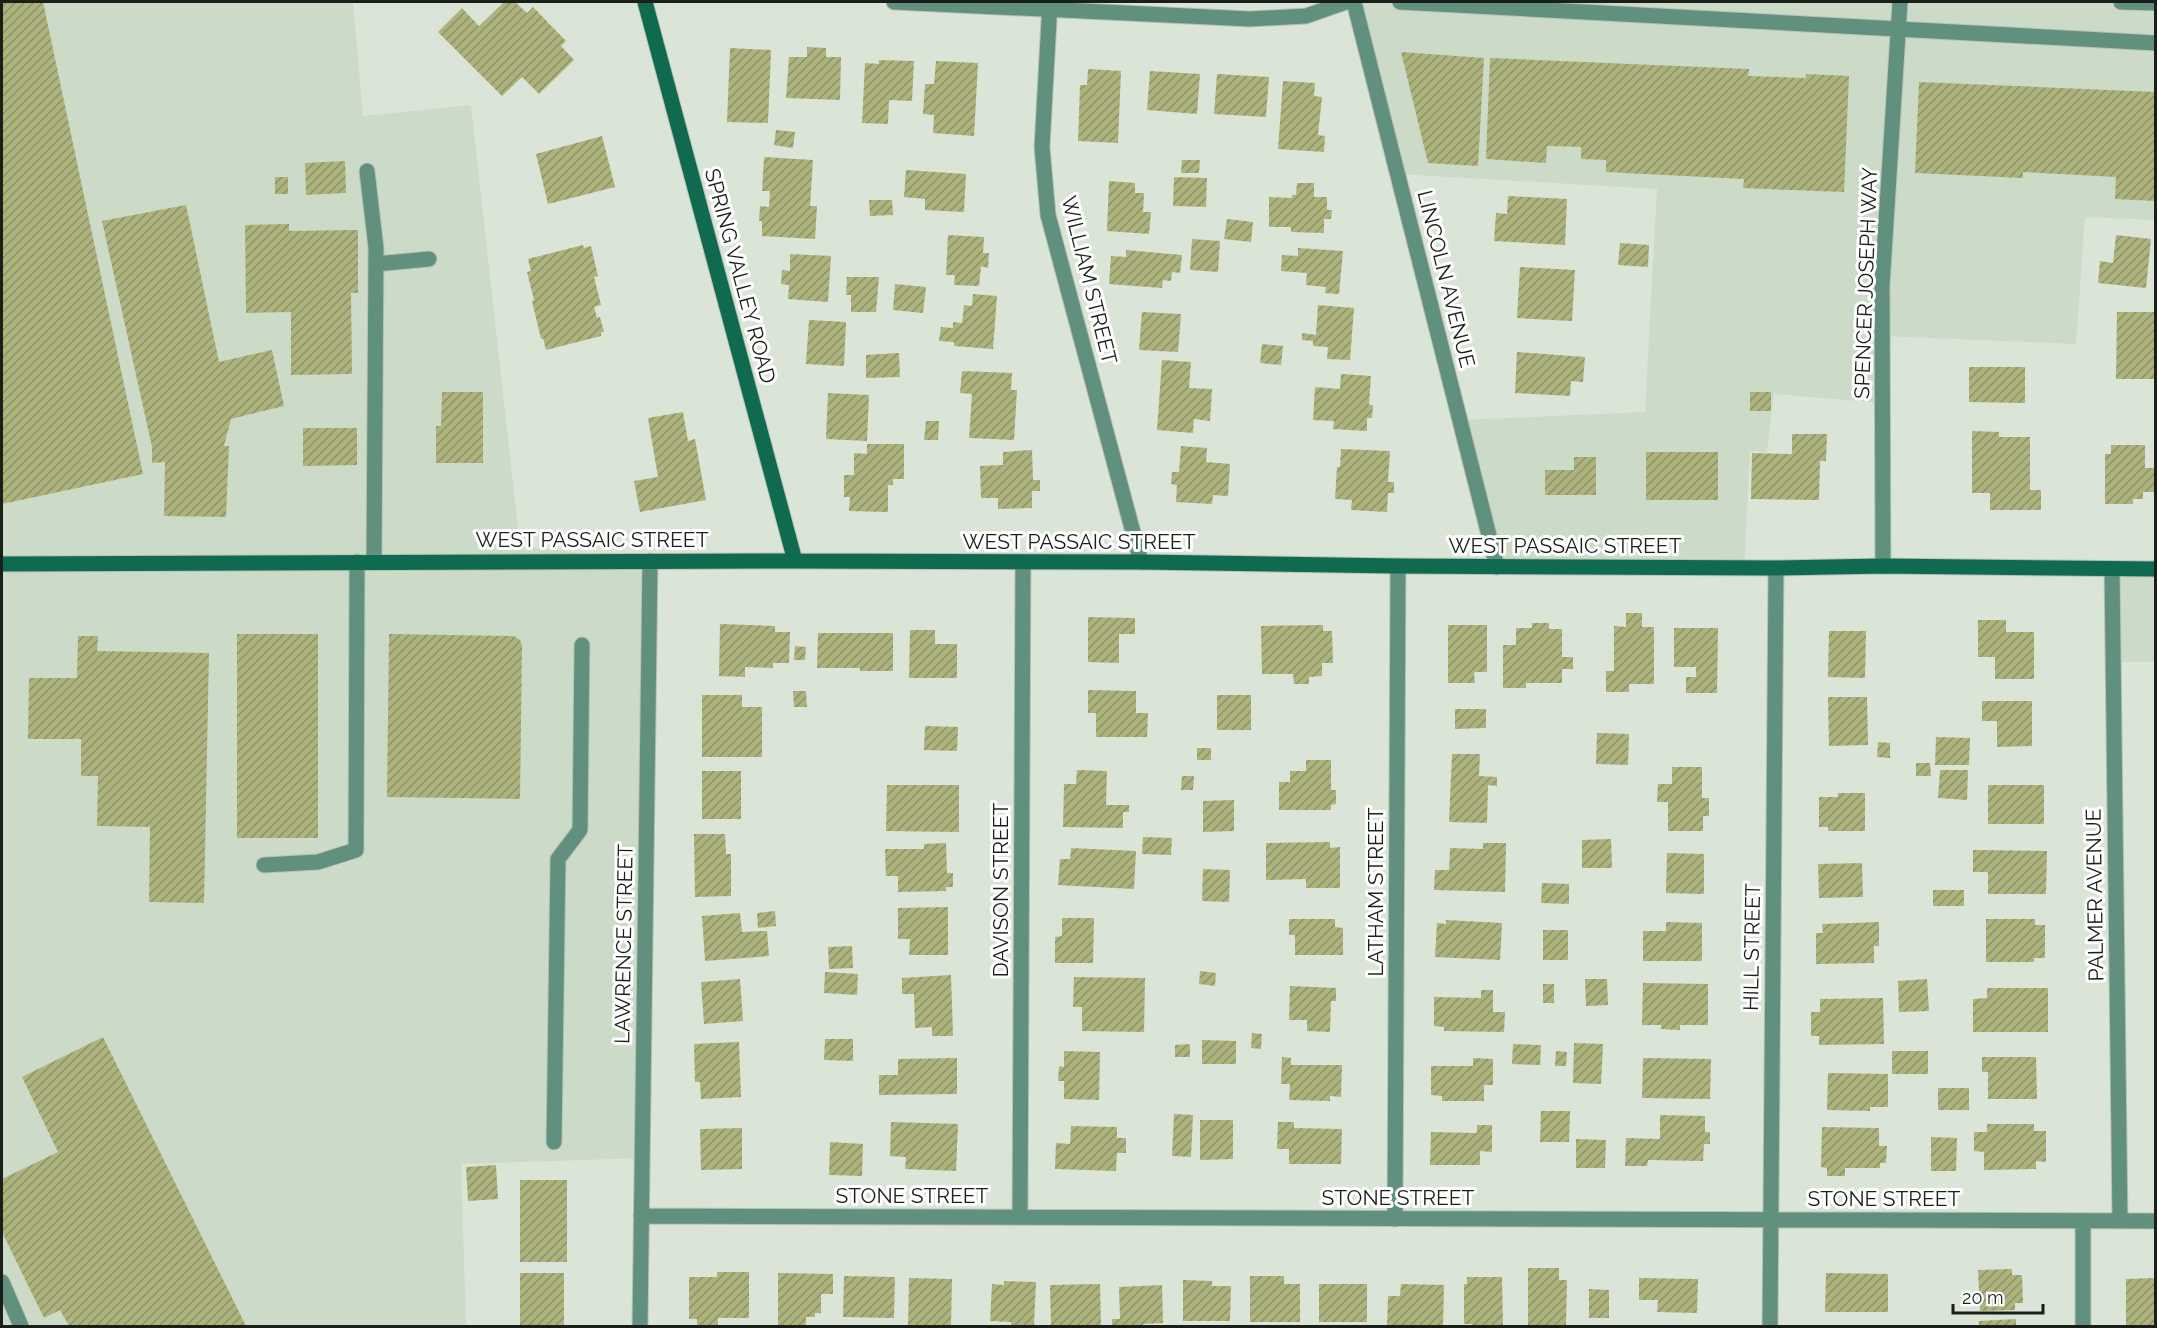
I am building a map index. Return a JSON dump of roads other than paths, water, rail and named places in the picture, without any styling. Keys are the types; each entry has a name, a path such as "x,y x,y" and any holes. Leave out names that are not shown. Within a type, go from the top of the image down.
{"main road":[{"name":"SPRING VALLEY ROAD","path":"645,2 795,561"},
{"name":"WEST PASSAIC STREET","path":"2,564 795,561 1141,562 1497,567 1883,566 2156,569"}],"street":[{"path":"894,2 1050,6 1250,19 1306,16 1346,2"},
{"name":"LINCOLN AVENUE","path":"1354,2 1497,567"},
{"path":"1400,2 2156,43"},
{"name":"SPENCER JOSEPH WAY","path":"1883,566 1882,286 1900,2"},
{"path":"2121,2 2156,3"},
{"name":"WILLIAM STREET","path":"1050,6 1042,147 1048,215 1141,562"},
{"path":"367,171 376,264 374,562"},
{"path":"376,264 429,259"},
{"name":"LAWRENCE STREET","path":"640,1326 650,561"},
{"path":"264,865 318,862 356,850 357,562"},
{"name":"DAVISON STREET","path":"1020,1217 1023,562"},
{"name":"LATHAM STREET","path":"1395,1219 1398,566"},
{"name":"HILL STREET","path":"1770,1326 1776,568"},
{"name":"PALMER AVENUE","path":"2112,569 2120,1221"},
{"path":"554,1142 558,859 580,830 582,645"},
{"name":"STONE STREET","path":"641,1216 2156,1221"},
{"path":"2083,1221 2083,1326"},
{"path":"2,1282 21,1326"}]}
